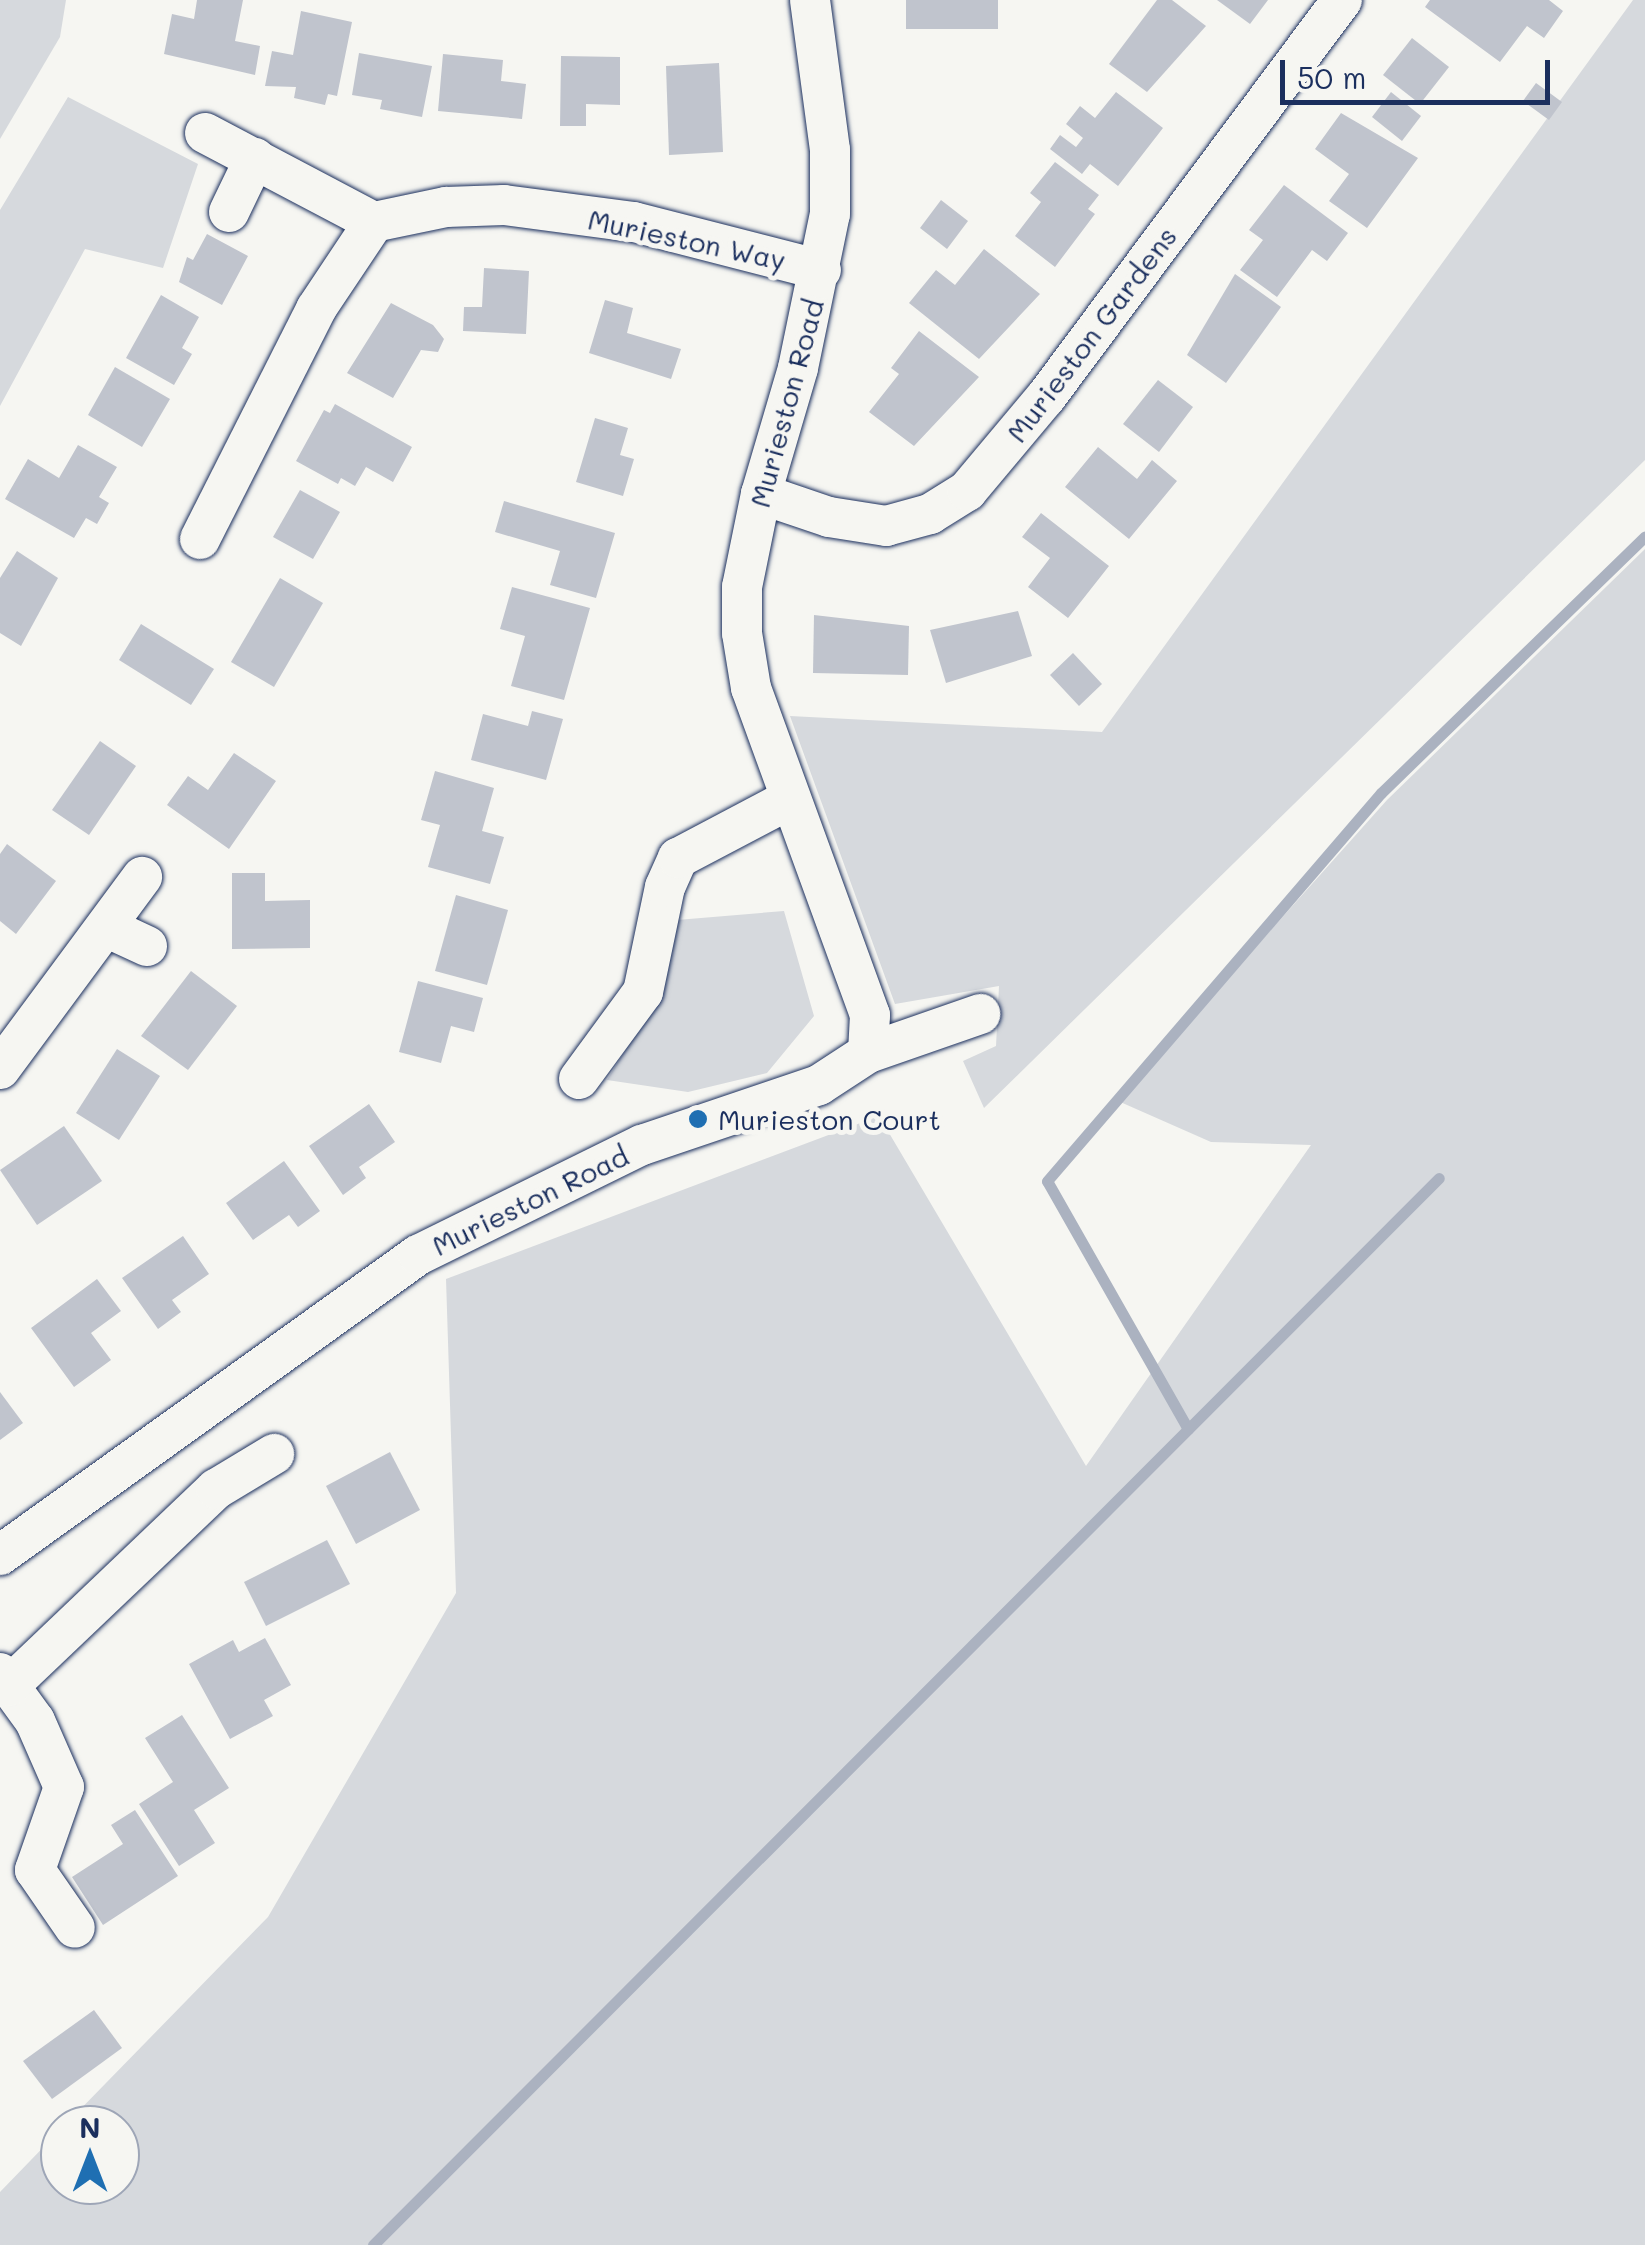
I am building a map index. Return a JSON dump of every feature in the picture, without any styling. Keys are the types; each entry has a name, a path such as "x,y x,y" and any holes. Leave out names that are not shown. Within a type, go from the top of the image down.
{"street":[{"name":"Murieston Road","path":"0,1555 418,1256 642,1145 819,1085 868,1053 870,1015 751,688 742,634 742,587 761,494 821,270 830,214 830,150 810,0"},
{"name":"Murieston Gardens","path":"761,494 829,516 886,526 930,514 967,491 1046,397 1342,0"},
{"path":"200,539 316,308 374,222 205,133"},
{"path":"229,212 255,158"},
{"name":"Murieston Way","path":"374,222 446,207 504,205 634,222 821,270"},
{"path":"579,1079 643,992 665,888 678,858 790,800"},
{"path":"0,1069 142,877"},
{"path":"108,928 147,946"},
{"path":"868,1053 980,1014"},
{"path":"76,1928 35,1870 64,1787 35,1720 4,1680 216,1489 274,1454"}],"shaded area":[{"path":"0,0 66,0 60,37 0,139"},
{"path":"1633,0 1645,0 1645,460 984,1108 963,1061 996,1046 999,986 895,1004 790,716 1102,732"},
{"path":"68,97 198,164 163,268 85,249 0,406 0,210"},
{"path":"1645,549 1645,2245 0,2245 0,2192 40,2151 40,2205 140,2205 140,2105 85,2105 268,1917 456,1593 446,1279 879,1116 1086,1466 1311,1145 1211,1142 1118,1101 1387,800"},
{"path":"784,911 814,1016 767,1073 688,1092 607,1080 660,994 677,920"}],"building":[{"path":"197,0 243,0 235,41 260,46 255,75 164,54 172,14 194,19"},
{"path":"906,0 998,0 998,29 906,29"},
{"path":"1157,0 1172,0 1206,26 1147,92 1109,64"},
{"path":"1217,0 1268,0 1250,24"},
{"path":"1430,0 1549,0 1563,11 1544,38 1527,26 1500,62 1425,7"},
{"path":"301,11 352,22 337,96 328,94 325,105 294,98 296,87 265,86 272,51 293,55"},
{"path":"1412,38 1449,67 1420,104 1383,75"},
{"path":"359,53 432,66 422,117 380,109 382,100 352,95"},
{"path":"443,54 503,60 501,81 526,84 522,119 438,111"},
{"path":"561,56 620,57 620,105 586,104 586,126 560,126"},
{"path":"719,63 723,152 669,155 666,66"},
{"path":"1536,83 1562,102 1549,120 1523,101"},
{"path":"1116,92 1163,128 1118,186 1090,164 1082,174 1050,149 1060,135 1076,147 1083,138 1066,124 1080,106 1095,118"},
{"path":"1391,92 1421,116 1402,141 1372,117"},
{"path":"1341,113 1418,158 1367,228 1329,201 1349,174 1315,149"},
{"path":"1055,162 1099,195 1088,209 1095,214 1055,267 1015,236 1041,202 1030,193"},
{"path":"1284,185 1348,233 1327,261 1312,250 1277,297 1240,270 1263,240 1249,230"},
{"path":"941,200 968,221 947,249 920,228"},
{"path":"207,234 248,256 222,305 179,282 187,257 193,260"},
{"path":"984,249 1040,294 979,359 909,303 936,270 955,285"},
{"path":"484,268 529,271 526,334 463,331 464,307 482,307"},
{"path":"1235,274 1281,307 1226,383 1187,355"},
{"path":"161,295 199,317 182,348 192,354 174,385 126,358"},
{"path":"605,300 633,308 627,333 681,349 671,379 589,353"},
{"path":"391,303 433,325 444,339 438,352 421,350 393,398 347,373"},
{"path":"919,331 979,377 914,446 869,412 899,374 891,368"},
{"path":"115,367 170,399 142,447 88,415"},
{"path":"1158,380 1193,407 1159,452 1123,424"},
{"path":"335,404 412,447 393,482 366,467 355,486 341,478 338,484 296,461 324,410 330,413"},
{"path":"595,418 628,428 620,455 634,459 623,496 576,482"},
{"path":"78,445 117,467 99,497 109,503 97,524 86,518 74,538 5,499 28,459 59,478"},
{"path":"1098,447 1137,479 1152,460 1177,481 1129,539 1065,487"},
{"path":"300,490 340,512 313,559 273,537"},
{"path":"504,501 615,533 596,598 550,585 560,551 495,532"},
{"path":"1041,513 1109,566 1068,618 1028,587 1050,558 1022,537"},
{"path":"17,551 58,578 21,646 0,633 0,578"},
{"path":"280,578 323,603 274,687 231,662"},
{"path":"512,587 590,608 564,700 511,686 525,636 500,629"},
{"path":"1018,611 1032,656 946,683 930,630"},
{"path":"814,615 909,626 908,675 813,673"},
{"path":"141,624 214,669 191,705 119,660"},
{"path":"1073,653 1102,684 1079,706 1050,675"},
{"path":"532,711 563,719 546,780 471,760 483,714 528,726"},
{"path":"100,741 136,766 89,835 52,810"},
{"path":"234,753 276,781 229,849 167,805 188,776 208,790"},
{"path":"435,771 494,788 482,831 504,837 490,884 428,867 440,825 421,820"},
{"path":"7,844 56,881 16,934 0,921 0,854"},
{"path":"232,873 265,873 265,901 310,900 310,948 232,949"},
{"path":"456,895 508,910 487,985 435,971"},
{"path":"191,971 237,1006 188,1070 141,1036"},
{"path":"418,981 483,998 474,1032 451,1026 441,1063 399,1052"},
{"path":"117,1049 160,1076 119,1140 76,1113"},
{"path":"369,1104 395,1142 359,1167 366,1178 343,1195 309,1146"},
{"path":"64,1126 102,1181 37,1225 0,1170"},
{"path":"284,1161 320,1211 298,1227 289,1215 253,1240 226,1203"},
{"path":"183,1236 209,1274 172,1300 181,1312 158,1329 122,1278"},
{"path":"97,1279 121,1311 91,1333 111,1360 74,1387 31,1328"},
{"path":"0,1392 23,1423 0,1440"},
{"path":"390,1452 420,1510 356,1544 326,1486"},
{"path":"327,1540 350,1584 266,1626 244,1582"},
{"path":"265,1638 291,1685 264,1700 273,1716 230,1739 189,1664 233,1640 239,1652"},
{"path":"182,1715 229,1788 194,1810 215,1843 179,1866 139,1804 173,1782 145,1738"},
{"path":"135,1810 178,1876 103,1925 72,1877 123,1844 111,1825"},
{"path":"94,2010 122,2048 52,2099 23,2061"}],"waterway":[{"path":"1188,1429 1047,1181 1381,793 1645,536"},
{"path":"373,2245 1439,1178"}],"place":[{"name":"Murieston Court","path":"698,1119"}]}
